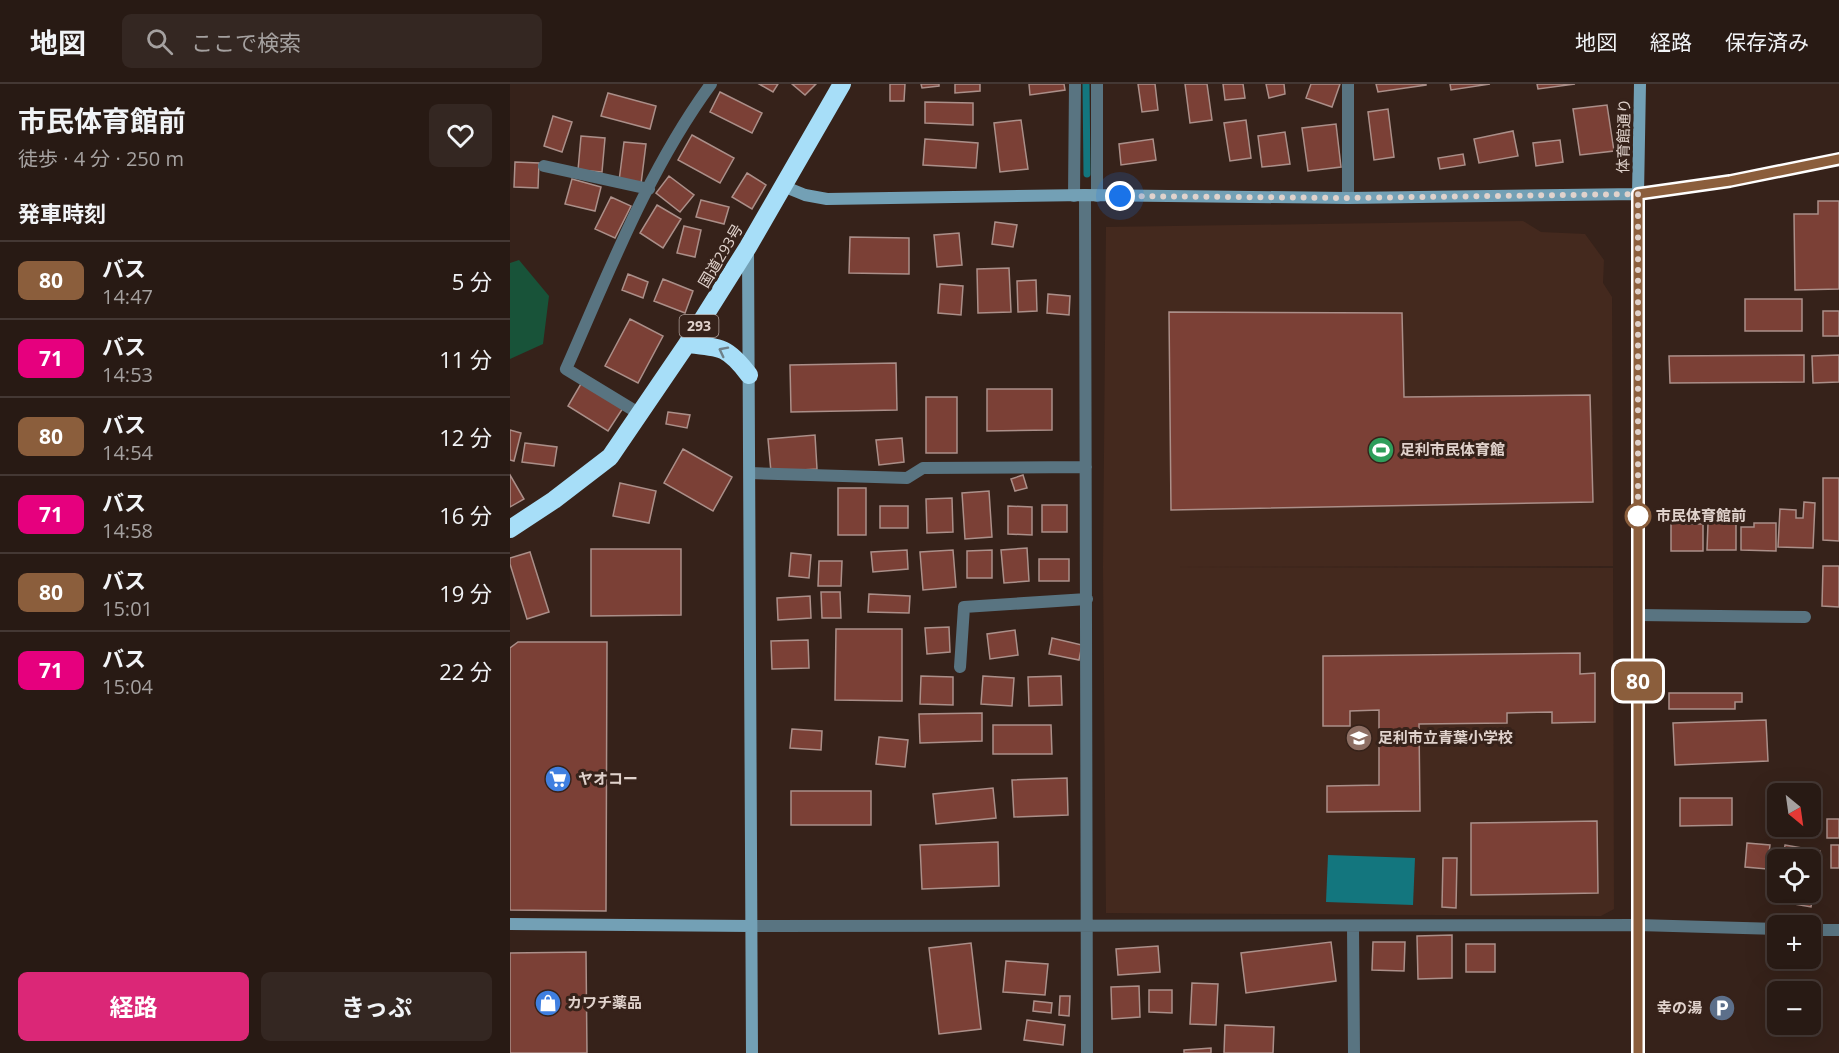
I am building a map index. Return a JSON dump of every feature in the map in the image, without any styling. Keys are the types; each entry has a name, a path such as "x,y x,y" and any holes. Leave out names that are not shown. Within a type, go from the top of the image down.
{"highway":[{"name":"国道293号","path":"510,529 554,500 610,457 687,344 748,247 842,84"},
{"path":"687,344 718,346 737,359 749,375"}],"street":[{"path":"640,414 566,369 623,241 649,189 695,106 711,84"},
{"path":"1075,84 1086,196 1088,1053"},
{"path":"1086,196 1097,84"},
{"path":"1348,84 1348,198"},
{"name":"体育館通り","path":"1638,1053 1640,84"},
{"path":"783,186 806,195 827,199 1086,196 1348,198 1638,194 1730,181 1839,159"},
{"path":"544,166 649,189"},
{"path":"748,247 752,1053"},
{"path":"750,473 907,478 922,468 1086,467"},
{"path":"960,667 964,607 1087,599"},
{"path":"1638,615 1805,617"},
{"path":"510,924 1088,927 1638,925 1767,929"},
{"path":"1353,926 1354,1053"},
{"path":"1821,930 1839,930"}],"shaded area":[{"path":"1523,221 1541,232 1585,234 1604,260 1603,283 1612,297 1613,566 1165,567 1613,568 1614,909 1601,916 1106,913 1103,568 1106,227"}],"green space":[{"path":"519,260 549,296 543,344 510,359 510,263"}],"water":[{"path":"1328,855 1415,858 1413,905 1326,902"}],"building":[{"path":"759,84 778,84 773,92"},
{"path":"792,84 816,84 805,95"},
{"path":"890,84 905,84 904,101 890,101"},
{"path":"921,84 939,84 939,86 922,88"},
{"path":"955,84 980,84 980,91 955,93"},
{"path":"1029,84 1064,84 1065,90 1030,95"},
{"path":"1138,84 1155,84 1158,110 1142,112"},
{"path":"1185,84 1207,84 1212,120 1190,123"},
{"path":"1223,84 1243,84 1245,98 1225,100"},
{"path":"1266,84 1284,84 1285,94 1269,98"},
{"path":"1311,84 1340,84 1332,107 1306,98"},
{"path":"1376,84 1426,84 1426,85 1378,92"},
{"path":"1450,84 1490,84 1451,90"},
{"path":"1537,84 1575,84 1538,89"},
{"path":"720,92 762,113 752,133 710,112"},
{"path":"608,93 656,106 650,129 601,116"},
{"path":"925,102 973,103 973,125 925,123"},
{"path":"1607,105 1614,151 1580,155 1573,109"},
{"path":"1388,109 1394,157 1374,160 1368,112"},
{"path":"553,116 572,122 562,152 544,146"},
{"path":"1021,120 1028,169 1000,172 994,123"},
{"path":"1246,120 1251,158 1230,161 1224,123"},
{"path":"1336,124 1341,167 1308,171 1302,128"},
{"path":"1513,131 1518,156 1479,163 1474,139"},
{"path":"1285,132 1290,164 1262,167 1258,136"},
{"path":"692,135 734,158 720,183 678,160"},
{"path":"581,136 605,138 602,172 578,170"},
{"path":"925,139 978,143 976,168 923,165"},
{"path":"1153,139 1156,160 1121,165 1119,144"},
{"path":"1560,140 1563,162 1536,166 1533,143"},
{"path":"624,142 646,144 641,184 619,181"},
{"path":"1463,154 1465,165 1440,169 1438,158"},
{"path":"515,162 539,163 538,188 514,187"},
{"path":"747,173 766,185 752,209 732,197"},
{"path":"669,176 694,195 680,212 656,193"},
{"path":"572,179 601,187 595,211 565,204"},
{"path":"611,197 631,206 615,238 595,229"},
{"path":"701,200 729,207 724,224 696,217"},
{"path":"1818,201 1839,201 1839,289 1795,290 1794,214 1818,214"},
{"path":"657,205 681,219 663,248 640,233"},
{"path":"995,222 1017,225 1013,247 992,244"},
{"path":"684,226 701,230 695,257 677,253"},
{"path":"959,233 962,265 937,267 934,235"},
{"path":"850,237 909,238 909,274 849,273"},
{"path":"1009,268 1011,312 978,313 977,269"},
{"path":"628,274 648,282 643,298 622,290"},
{"path":"663,279 693,291 685,313 654,301"},
{"path":"1036,280 1037,311 1018,312 1017,281"},
{"path":"940,284 963,286 961,315 938,313"},
{"path":"1048,294 1070,296 1069,315 1047,313"},
{"path":"1745,299 1802,299 1802,331 1745,331"},
{"path":"1823,311 1839,311 1839,336 1823,336"},
{"name":"足利市民体育館","path":"1169,312 1402,313 1404,397 1590,395 1593,502 1171,510"},
{"path":"630,319 663,336 638,383 605,366"},
{"path":"1804,355 1804,382 1670,383 1669,356"},
{"path":"1839,355 1839,382 1813,383 1812,356"},
{"path":"896,363 897,410 791,412 790,365"},
{"path":"582,382 623,408 608,431 568,406"},
{"path":"987,389 1052,389 1052,430 987,431"},
{"path":"926,397 957,397 957,453 926,453"},
{"path":"668,412 690,415 687,428 666,424"},
{"path":"510,430 521,433 514,461 510,460"},
{"path":"815,435 817,469 771,472 768,439"},
{"path":"902,438 904,462 879,465 876,440"},
{"path":"525,443 557,447 554,466 522,462"},
{"path":"683,449 732,477 713,511 664,483"},
{"path":"510,475 524,499 510,507"},
{"path":"1023,475 1027,488 1015,491 1011,479"},
{"path":"1823,478 1839,478 1839,541 1823,540"},
{"path":"620,483 656,491 649,523 613,516"},
{"path":"838,488 866,488 866,535 838,535"},
{"path":"989,491 992,537 965,539 962,493"},
{"path":"952,498 953,532 927,533 926,499"},
{"path":"1804,502 1815,503 1813,548 1778,547 1780,509 1796,510 1796,518 1803,518"},
{"path":"1042,505 1067,505 1067,532 1042,532"},
{"path":"880,506 908,506 908,528 880,528"},
{"path":"1008,506 1032,507 1032,535 1008,534"},
{"path":"1671,515 1684,515 1684,524 1703,524 1703,551 1671,551"},
{"path":"1708,523 1736,523 1736,550 1707,550"},
{"path":"1754,523 1776,523 1776,551 1741,550 1741,527 1754,527"},
{"path":"1027,548 1029,581 1004,583 1001,550"},
{"path":"591,549 681,549 681,615 591,616"},
{"path":"907,550 908,569 873,572 871,552"},
{"path":"953,550 956,587 923,590 920,552"},
{"path":"992,550 992,578 967,578 967,551"},
{"path":"530,552 549,612 527,619 510,558"},
{"path":"791,553 811,555 809,578 789,576"},
{"path":"1039,559 1069,559 1069,581 1039,581"},
{"path":"819,561 842,561 841,586 818,586"},
{"path":"1823,566 1839,566 1839,607 1822,606"},
{"path":"821,592 840,592 841,618 822,618"},
{"path":"869,594 910,596 909,613 868,612"},
{"path":"810,596 811,618 778,620 777,598"},
{"path":"949,627 950,652 927,654 925,628"},
{"path":"836,629 902,629 902,701 835,700"},
{"path":"1015,630 1018,655 990,659 987,634"},
{"path":"1052,638 1082,645 1079,660 1049,654"},
{"path":"808,640 809,668 772,669 771,641"},
{"name":"ヤオコー","path":"518,642 607,642 606,911 510,910 510,648"},
{"path":"1580,653 1580,674 1595,673 1595,722 1552,723 1552,712 1507,713 1507,723 1419,724 1420,811 1327,812 1327,786 1379,785 1379,710 1350,711 1350,726 1323,726 1323,656"},
{"path":"921,676 953,677 953,705 920,704"},
{"path":"983,676 1014,678 1012,706 981,704"},
{"path":"1061,676 1062,705 1029,706 1028,677"},
{"path":"1669,693 1742,693 1742,702 1735,702 1735,709 1669,709"},
{"path":"982,713 982,741 920,743 919,714"},
{"path":"1766,720 1768,761 1675,765 1673,723"},
{"path":"993,725 1051,725 1052,754 993,754"},
{"path":"792,729 822,731 821,750 790,748"},
{"path":"879,737 908,740 905,767 876,764"},
{"path":"1067,778 1068,815 1014,817 1012,780"},
{"path":"993,788 996,818 936,824 933,794"},
{"path":"791,791 871,791 871,825 791,825"},
{"path":"1680,798 1732,798 1732,825 1680,826"},
{"path":"1827,819 1839,819 1839,838 1827,838"},
{"path":"1597,821 1598,893 1471,895 1471,823"},
{"path":"998,842 999,886 922,889 920,845"},
{"path":"1747,843 1770,845 1770,849 1767,849 1767,869 1745,867"},
{"path":"1785,845 1808,849 1784,849"},
{"path":"1831,845 1839,845 1839,868 1831,868"},
{"path":"1443,858 1457,858 1456,908 1442,907"},
{"path":"1788,903 1812,903 1811,907"},
{"path":"1452,935 1452,978 1418,979 1417,936"},
{"path":"1331,942 1336,981 1246,993 1241,953"},
{"path":"1373,942 1405,942 1404,971 1372,970"},
{"path":"971,943 981,1029 939,1034 929,948"},
{"path":"1466,944 1495,944 1495,972 1466,972"},
{"path":"1158,946 1160,972 1118,975 1116,949"},
{"name":"カワチ薬品","path":"586,952 587,1053 510,1053 510,953"},
{"path":"1006,961 1048,964 1045,995 1003,992"},
{"path":"1192,983 1218,984 1216,1025 1190,1024"},
{"path":"1139,986 1140,1017 1112,1019 1111,987"},
{"path":"1149,990 1172,990 1172,1013 1149,1012"},
{"path":"1060,996 1070,996 1069,1016 1059,1015"},
{"path":"1034,1001 1052,1003 1051,1013 1033,1011"},
{"path":"1027,1020 1065,1025 1063,1045 1024,1040"},
{"path":"1225,1025 1274,1027 1273,1053 1224,1053"},
{"path":"1211,1048 1211,1053 1184,1053 1184,1050"}],"waterway":[{"path":"1086,84 1087,174"}],"bus line":[{"name":"80","path":"1638,1053 1638,194 1730,181 1839,159"}],"place":[{"name":"足利市民体育館","path":"1381,450"},
{"name":"市民体育館前","path":"1638,516"},
{"name":"足利市立青葉小学校","path":"1359,738"},
{"name":"ヤオコー","path":"558,779"},
{"name":"カワチ薬品","path":"548,1003"},
{"name":"幸の湯","path":"1722,1008"}],"route":[{"path":"1120,196 1348,198 1638,194 1638,522 1638,516"}]}
